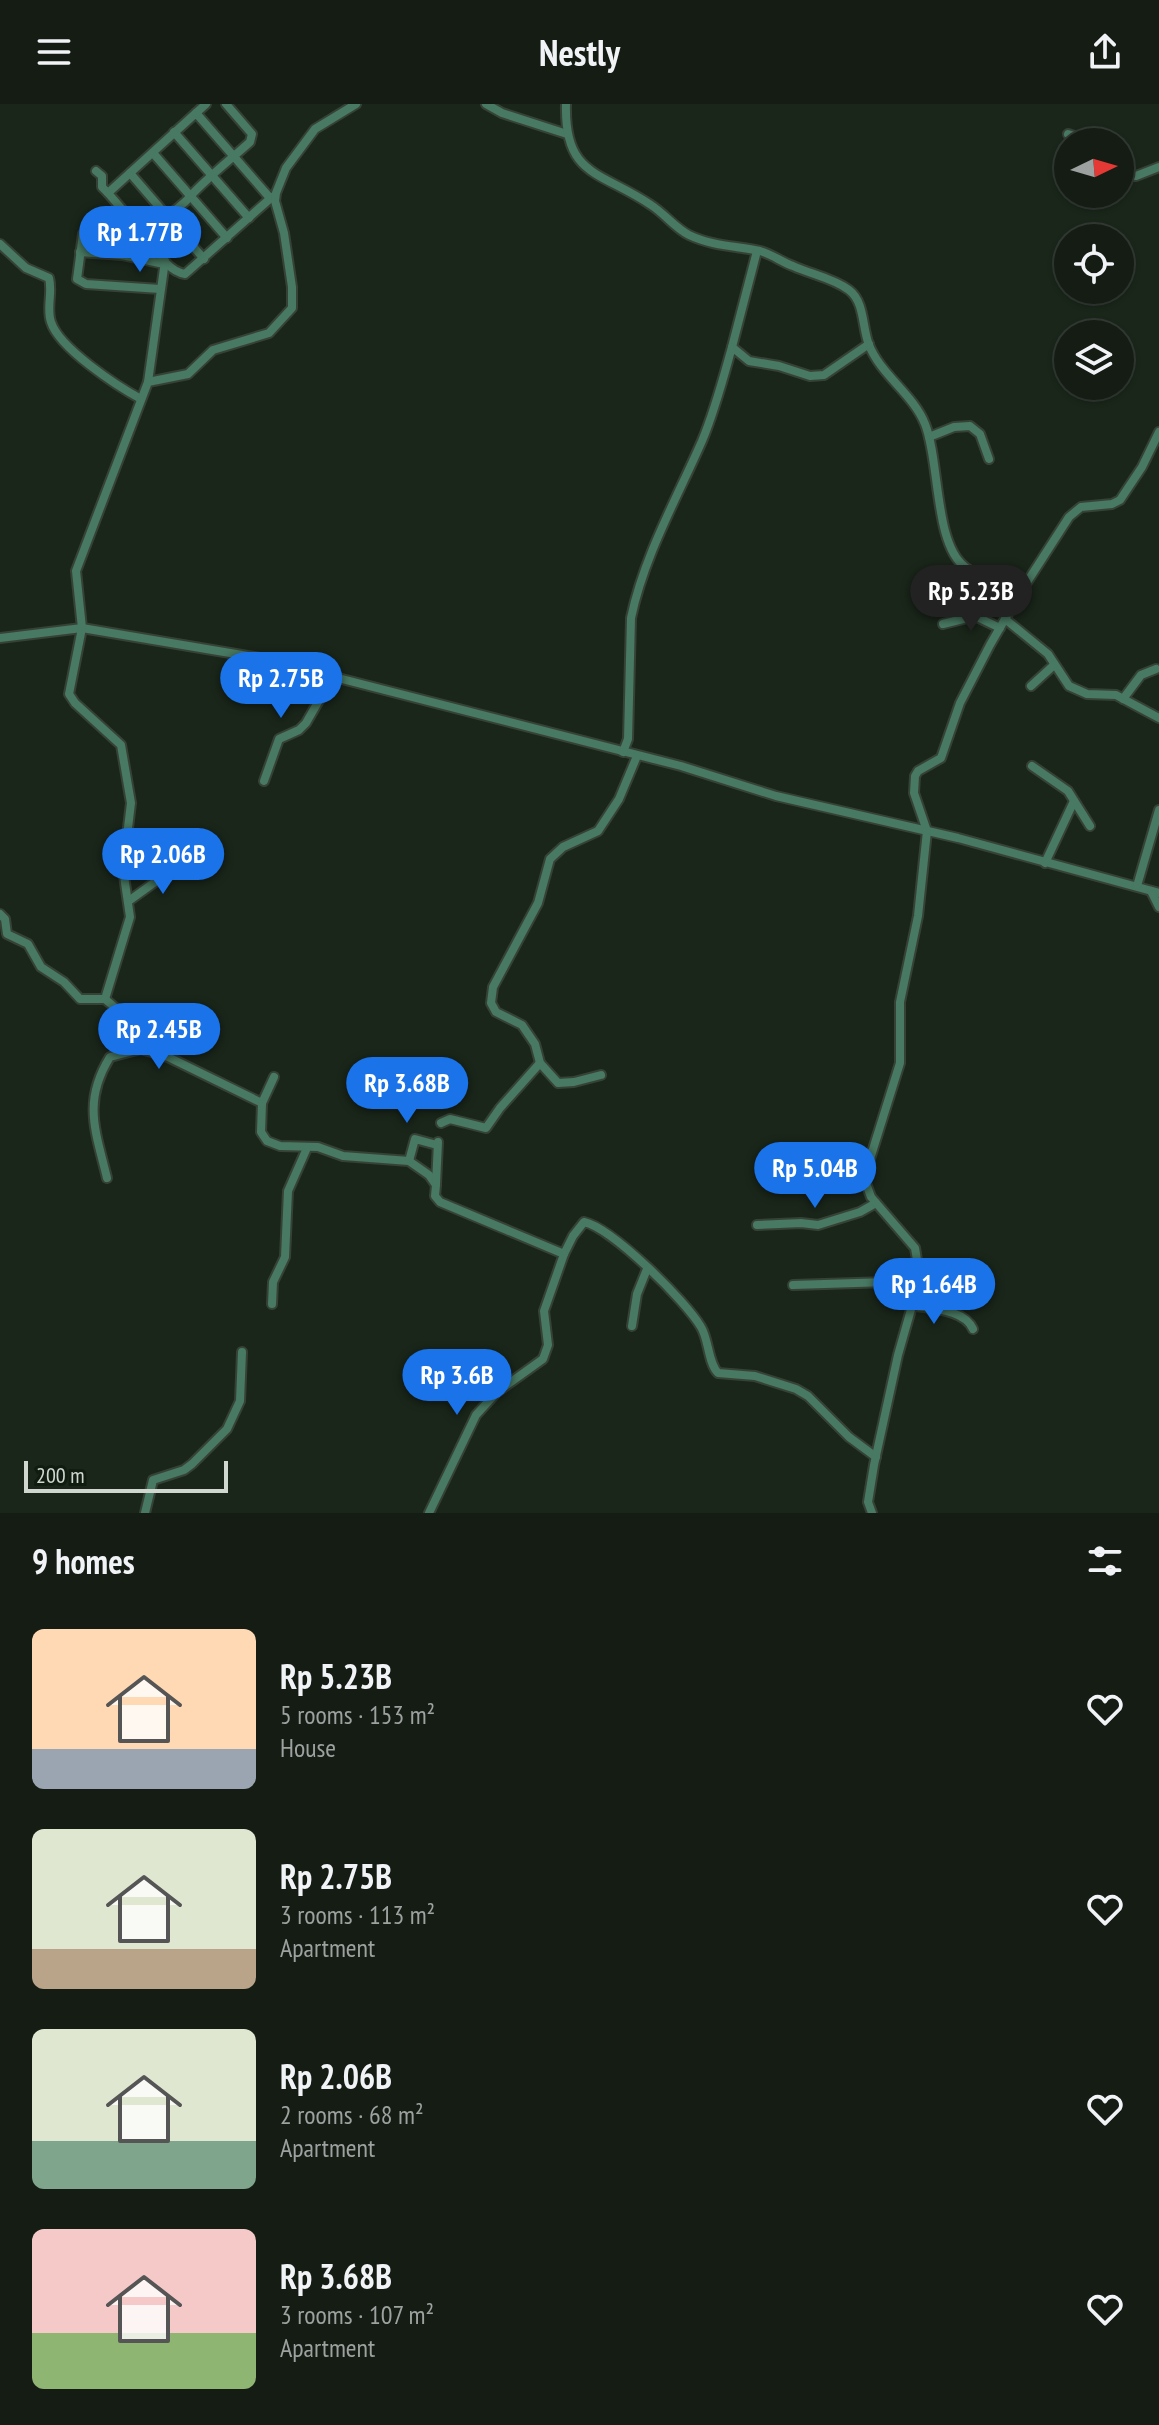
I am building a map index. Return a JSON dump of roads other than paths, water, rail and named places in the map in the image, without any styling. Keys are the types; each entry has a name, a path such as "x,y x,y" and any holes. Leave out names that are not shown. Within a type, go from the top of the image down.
{"street":[{"path":"108,193 206,104"},
{"path":"122,255 250,142 253,136 226,104"},
{"path":"96,171 101,176 102,187 164,262 182,275 273,196 286,168 315,129 356,104"},
{"path":"486,104 502,113 567,134"},
{"path":"566,104 567,134 576,158 595,173 653,206 689,235 728,247 757,251 848,289 859,305 869,344 920,414 935,459 945,531 956,556 965,567 1020,593"},
{"path":"148,382 188,374 213,350 269,333 292,308 284,233 273,196 196,113"},
{"path":"174,132 249,218"},
{"path":"153,153 227,238"},
{"path":"1134,176 1159,167"},
{"path":"130,173 204,259"},
{"path":"122,255 90,227 83,234 76,276 82,283 160,289"},
{"path":"0,244 26,268 49,278 50,321 56,332 106,379 141,399"},
{"path":"623,752 628,739 631,618 635,601 720,394 757,251"},
{"path":"80,252 164,262"},
{"path":"105,999 130,917 130,900 123,869 131,803 123,750 118,740 75,703 69,694 82,628 76,571 148,382 164,262"},
{"path":"732,347 749,361 779,366 799,374 824,375 869,344"},
{"path":"929,437 954,427 970,426 980,434 989,459"},
{"path":"872,1513 868,1502 876,1457 920,1266 915,1248 876,1203 865,1186 864,1178 900,1063 900,1002 918,916 927,831 914,793 915,776 918,771 941,758 960,703 1000,628 1075,510 1120,500 1142,467 1159,432"},
{"path":"943,624 975,616 1000,628"},
{"path":"1005,619 1048,654 1069,686 1093,695 1111,694 1159,718"},
{"path":"0,638 82,628 245,655 681,766 776,796 927,831 1137,886 1155,892 1159,907"},
{"path":"1031,686 1054,665"},
{"path":"1123,699 1141,675 1156,669"},
{"path":"264,781 279,739 299,730 306,723 333,676"},
{"path":"601,1075 558,1083 540,1063 535,1044 522,1025 493,1008 492,992 538,903 550,859 557,851 598,831 619,799 637,756"},
{"path":"1032,766 1068,791 1090,826"},
{"path":"1045,863 1074,801"},
{"path":"1137,886 1159,810"},
{"path":"130,900 155,882 165,864"},
{"path":"0,914 5,919 7,934 28,944 43,970 64,982 80,999 105,999 132,1022 141,1049"},
{"path":"107,1178 92,1117 96,1088 110,1057 141,1049 168,1057 257,1100"},
{"path":"441,1123 450,1119 486,1128 540,1063"},
{"path":"274,1077 257,1100 260,1129 267,1141 280,1146 318,1147 343,1156 409,1161 418,1165 436,1185"},
{"path":"409,1161 415,1139 437,1143 435,1196 440,1202 564,1254"},
{"path":"272,1304 272,1287 285,1257 288,1191 307,1148"},
{"path":"757,1225 818,1225 860,1212 876,1203"},
{"path":"429,1513 476,1415 497,1392 543,1359 548,1345 544,1311 564,1254 580,1226 587,1223 616,1240 686,1305 700,1325 718,1373 755,1376 796,1389 808,1396 849,1437 876,1457"},
{"path":"632,1326 637,1294 647,1269"},
{"path":"793,1285 919,1281"},
{"path":"911,1305 961,1316 969,1321 973,1329"},
{"path":"145,1513 153,1480 184,1470 200,1458 231,1422 240,1401 242,1352"}]}
